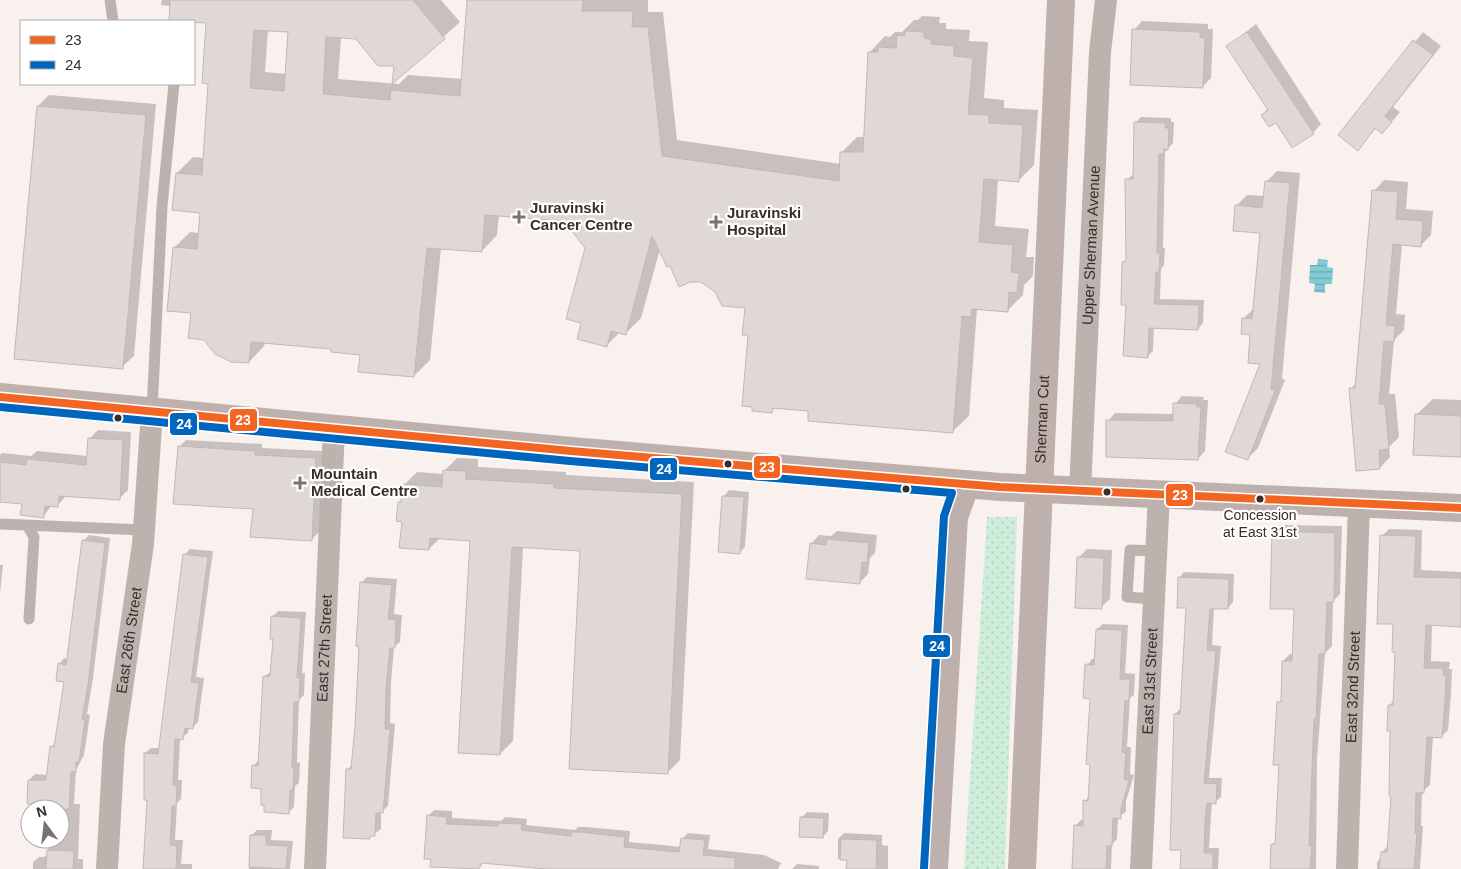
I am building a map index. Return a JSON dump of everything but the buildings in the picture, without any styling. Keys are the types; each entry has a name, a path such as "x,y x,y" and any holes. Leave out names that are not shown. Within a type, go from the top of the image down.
{"main road":[{"name":"Sherman Cut","path":"1022,869 1062,5"},
{"path":"0,397 1007,488 1461,508"},
{"path":"934,869 954,517 966,484"}],"street":[{"name":"Upper Sherman Avenue","path":"1071,491 1100,52 1106,0"},
{"name":"East 26th Street","path":"107,869 114,744 144,530 152,411"},
{"name":"East 27th Street","path":"316,869 334,428"},
{"name":"East 31st Street","path":"1141,869 1159,494"},
{"name":"East 32nd Street","path":"1347,869 1359,503"}],"lane":[{"path":"110,0 113,20"},
{"path":"152,411 162,206 174,85"},
{"path":"0,524 144,530"},
{"path":"27,525 34,537 29,619"}],"green space":[{"path":"987,517 1017,517 1005,869 964,869"}],"water":[{"path":"1318,259 1328,260 1327,267 1333,268 1332,284 1325,284 1325,293 1314,292 1315,284 1309,283 1310,265 1317,265"}],"transit line":[{"name":"23","path":"0,397 571,451 1000,487 1461,508"},
{"name":"24","path":"0,407 570,461 952,493 944,516 924,868"}],"place":[{"name":"Juravinski Cancer Centre","path":"519,217"},
{"name":"Juravinski Hospital","path":"716,222"},
{"name":"Mountain Medical Centre","path":"300,483"},
{"name":"Concession at East 31st","path":"1260,499"}]}
